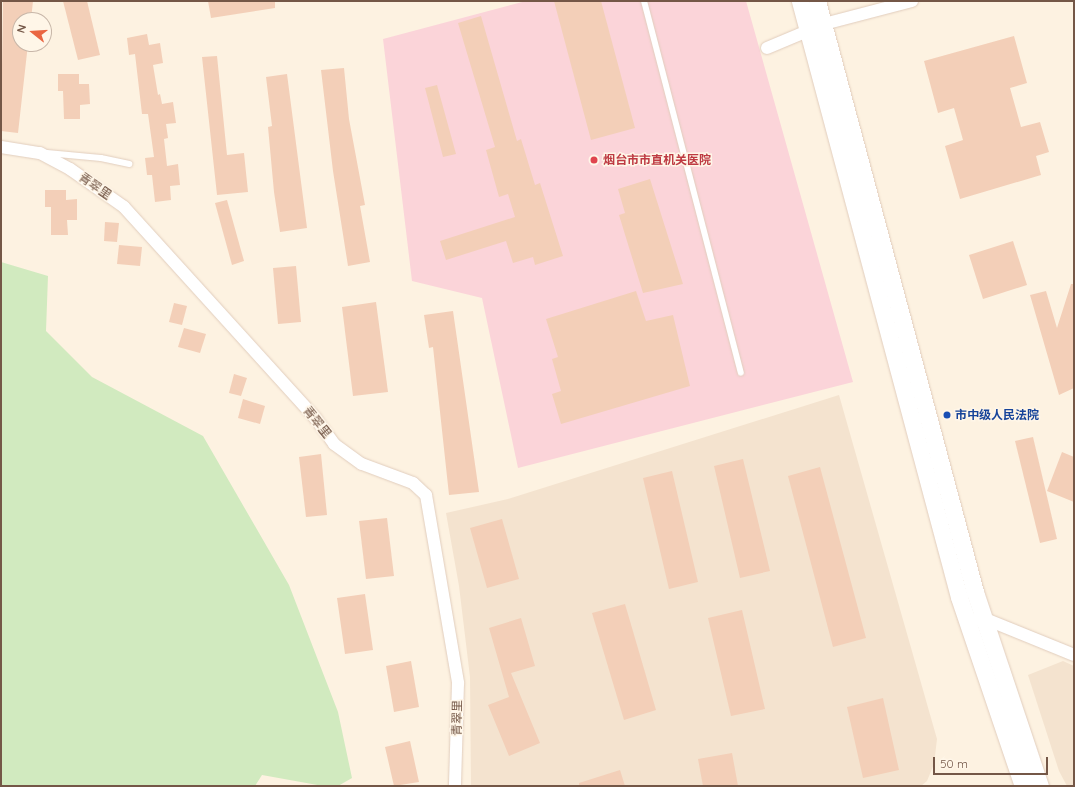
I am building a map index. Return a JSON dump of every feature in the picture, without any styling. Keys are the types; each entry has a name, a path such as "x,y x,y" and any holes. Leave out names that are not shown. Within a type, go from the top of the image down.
{"main road":[{"path":"800,1 816,27 975,620 1023,786"},
{"path":"816,27 817,1"},
{"path":"975,620 1040,786"}],"street":[{"path":"767,48 816,27 912,1"},
{"name":"青翠里","path":"1,147 40,153 70,169 124,207 348,456 362,464 413,483 426,495 458,683 455,786"},
{"path":"975,620 1074,655"}],"lane":[{"path":"644,1 742,374"},
{"path":"40,153 101,158 129,164"}],"shaded area":[{"name":"烟台市市直机关医院","path":"526,1 746,1 853,382 518,468 482,298 412,281 383,39"},
{"path":"839,395 937,739 934,764 927,781 921,786 471,786 470,677 459,586 446,513 508,499"},
{"path":"1063,661 1074,666 1074,786 1067,786 1059,771 1028,675"}],"green space":[{"path":"1,262 48,276 46,331 92,377 203,436 289,585 338,712 352,778 338,786 323,786 262,775 255,786 1,786"}],"building":[{"path":"3,1 33,1 32,12 12,12 12,52 27,52 18,133 1,131"},
{"path":"63,1 87,1 100,55 78,60"},
{"path":"208,1 275,1 275,8 211,18"},
{"path":"554,1 601,1 635,128 591,140"},
{"path":"481,16 517,141 521,139 535,185 540,183 563,256 535,265 533,257 513,263 506,241 446,260 440,241 515,217 508,194 499,197 486,150 495,147 458,23"},
{"path":"147,34 149,45 160,43 163,63 153,65 158,95 160,94 162,104 173,102 176,123 166,124 168,138 164,139 167,166 178,164 180,185 170,186 171,200 155,202 152,175 147,175 145,158 154,157 148,114 142,114 135,54 129,55 127,38"},
{"path":"1014,36 1027,83 1010,88 1021,127 1040,122 1049,152 1036,156 1041,175 960,199 945,146 963,140 954,108 938,113 924,61"},
{"path":"217,56 227,155 244,153 248,192 217,195 202,57"},
{"path":"344,68 349,119 365,205 360,206 370,262 348,266 333,171 321,70"},
{"path":"58,74 79,74 79,84 89,84 90,104 80,105 80,119 64,119 63,91 58,91"},
{"path":"287,74 307,228 280,232 274,192 268,127 272,126 266,77"},
{"path":"437,85 456,154 443,157 425,88"},
{"path":"650,179 683,284 643,293 619,215 625,213 618,189"},
{"path":"45,190 66,190 66,200 77,199 77,220 67,220 68,235 51,235 51,207 45,207"},
{"path":"227,200 244,261 232,265 215,203"},
{"path":"105,222 119,223 117,242 104,241"},
{"path":"1013,241 1027,285 983,299 969,255"},
{"path":"119,245 142,247 140,266 117,264"},
{"path":"296,266 301,322 278,324 273,268"},
{"path":"1071,284 1074,284 1074,388 1059,395 1030,295 1046,291 1057,328"},
{"path":"636,291 646,321 673,315 690,386 561,424 552,394 561,391 552,359 558,357 546,319"},
{"path":"376,302 388,392 353,396 342,307"},
{"path":"174,303 187,306 182,325 169,322"},
{"path":"453,311 479,492 449,495 433,347 429,348 424,315"},
{"path":"184,328 206,334 200,353 178,347"},
{"path":"234,374 247,378 241,396 229,393"},
{"path":"243,399 265,406 260,424 238,418"},
{"path":"1033,437 1057,539 1040,543 1015,441"},
{"path":"1062,452 1074,457 1074,502 1047,491"},
{"path":"321,454 327,515 306,517 299,457"},
{"path":"743,459 770,571 740,578 714,466"},
{"path":"820,467 866,638 833,647 788,476"},
{"path":"672,471 698,582 669,589 643,478"},
{"path":"387,518 394,576 366,579 359,521"},
{"path":"502,519 519,579 487,588 470,528"},
{"path":"365,594 373,650 345,654 337,598"},
{"path":"625,604 656,710 624,720 592,613"},
{"path":"742,610 765,709 731,716 708,618"},
{"path":"521,618 535,666 511,673 540,743 509,756 488,705 509,697 489,628"},
{"path":"411,661 419,707 394,712 386,666"},
{"path":"883,698 899,770 863,778 847,707"},
{"path":"410,741 419,782 394,786 385,747"},
{"path":"732,753 738,786 703,786 698,759"},
{"path":"620,770 625,786 579,786 579,783"}],"place":[{"name":"烟台市市直机关医院","path":"594,160"},
{"name":"市中级人民法院","path":"947,415"}]}
